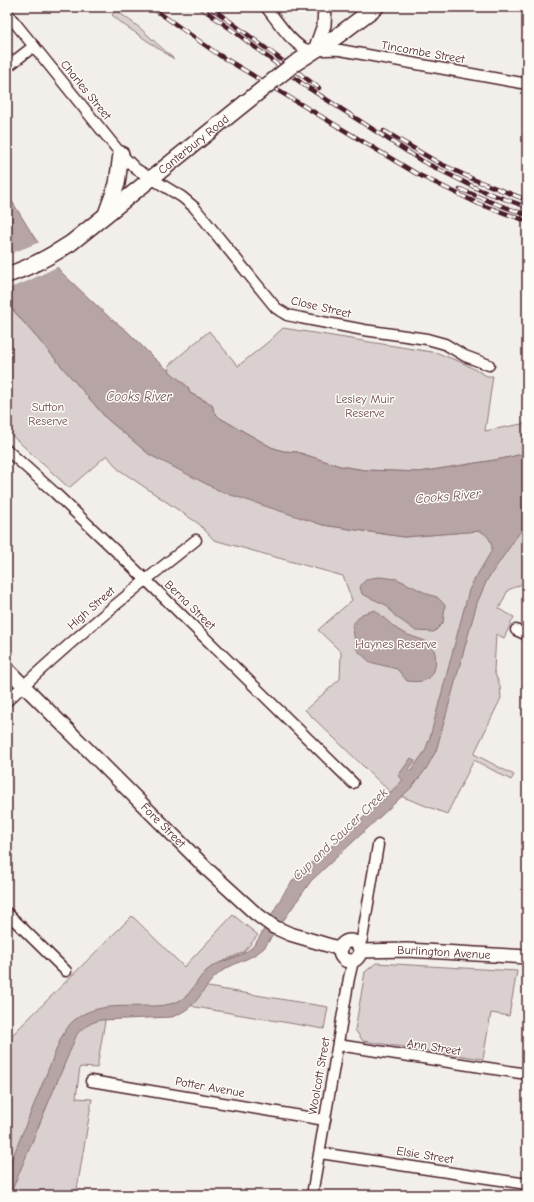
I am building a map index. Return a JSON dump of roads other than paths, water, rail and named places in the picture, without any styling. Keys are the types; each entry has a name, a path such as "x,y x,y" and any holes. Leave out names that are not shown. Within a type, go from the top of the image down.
{"highway":[{"name":"Canterbury Road","path":"7,275 34,264 71,243 150,178 294,64 376,7"},
{"path":"105,215 117,184 121,154"}],"main road":[{"path":"315,50 324,25 325,7"},
{"name":"Fore Street","path":"7,669 210,871 255,913 274,927 290,934 340,949"},
{"name":"Burlington Avenue","path":"340,949 343,944 354,942 357,953 407,950 527,957"}],"street":[{"name":"Tincombe Street","path":"266,7 296,44 303,48 315,50 340,50 527,84"},
{"name":"Charles Street","path":"7,13 121,154 136,169 150,178"},
{"path":"7,67 34,46"},
{"name":"Close Street","path":"150,178 182,197 194,207 276,308 287,315 364,330 427,339 445,344 465,356 490,366"},
{"name":"Berna Street","path":"7,450 55,493 145,579 353,783"},
{"name":"High Street","path":"7,701 145,579 196,540"},
{"path":"516,630 527,635"},
{"name":"Woolcott Street","path":"312,1195 349,978 362,939 378,845"},
{"path":"7,913 66,971"},
{"name":"Ann Street","path":"338,1045 527,1074"},
{"name":"Potter Avenue","path":"91,1081 325,1120"},
{"name":"Elsie Street","path":"320,1153 527,1184"}],"water":[{"name":"Cooks River","path":"7,193 34,237 61,272 110,318 127,331 156,360 188,387 190,393 212,405 214,412 220,418 271,447 283,451 297,452 340,466 365,470 420,472 501,459 527,453 527,527 520,532 487,580 477,603 436,751 426,769 412,787 311,881 264,948 221,972 210,982 198,999 188,1008 172,1017 101,1020 88,1025 77,1034 10,1195 7,1195 7,1171 61,1038 71,1023 92,1010 101,1008 120,1006 153,1006 177,1002 188,994 205,972 210,968 216,964 245,953 259,939 283,895 295,878 356,825 403,780 398,776 411,758 415,761 408,770 411,771 425,751 430,737 469,590 492,550 489,539 480,531 404,537 323,525 222,492 150,455 107,419 7,303"},
{"path":"379,577 397,579 437,597 445,605 443,623 434,632 416,631 395,616 386,605 362,594 360,587 366,580"},
{"path":"375,610 398,630 425,641 432,646 436,663 434,671 429,678 423,681 407,681 397,669 370,662 357,650 352,625 362,614"}],"railway":[{"path":"151,7 219,55 417,174 479,204 527,221"},
{"path":"200,7 304,85 422,161 480,190 527,207"},
{"path":"210,7 319,88"},
{"path":"384,131 437,162 475,180 527,200"},
{"path":"460,189 527,215"}],"park label":[{"name":"Lesley Muir Reserve","path":"365,406"},
{"name":"Sutton Reserve","path":"48,414"},
{"name":"Haynes Reserve","path":"396,644"}],"water label":[{"name":"Cup and Saucer Creek","path":"340,834"}]}
